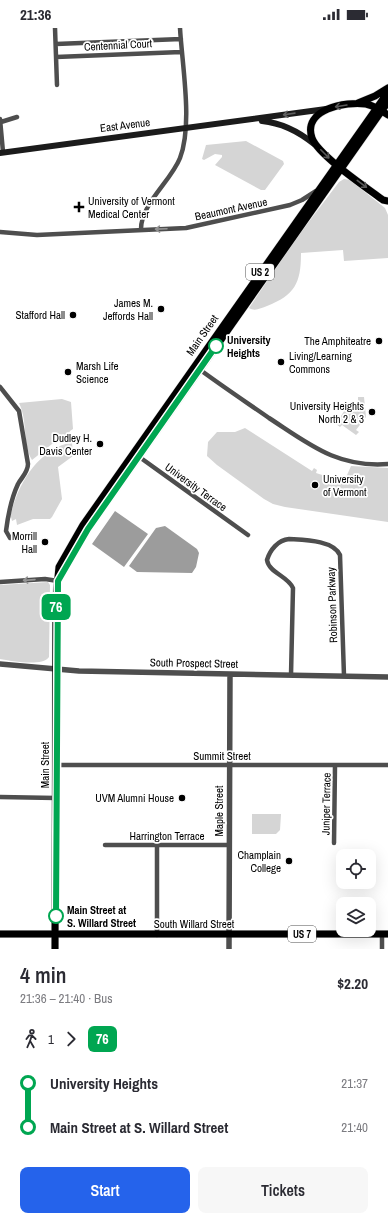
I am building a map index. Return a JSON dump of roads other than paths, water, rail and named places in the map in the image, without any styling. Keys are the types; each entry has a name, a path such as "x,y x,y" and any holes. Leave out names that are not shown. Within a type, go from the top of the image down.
{"main road":[{"path":"356,104 375,96 388,88"},
{"name":"US 2","path":"382,111 388,92"},
{"name":"US 2","path":"382,111 388,102"},
{"name":"East Avenue","path":"2,153 252,120 356,104 382,111"},
{"path":"314,144 310,131 311,124 318,114 326,109"},
{"name":"Main Street","path":"197,368 318,190 382,111"},
{"name":"East Avenue","path":"252,120 273,122 286,126 301,134 338,166 386,202"},
{"name":"Main Street","path":"55,949 56,670 58,581 88,529 136,455 338,166"},
{"name":"South Willard Street","path":"0,934 385,934"}],"street":[{"path":"55,28 57,85"},
{"path":"141,229 142,219 180,159 186,129 180,28"},
{"name":"Centennial Court","path":"56,44 181,39"},
{"name":"Centennial Court","path":"56,57 181,52"},
{"path":"2,153 1,121 17,117"},
{"name":"Beaumont Avenue","path":"0,232 37,235 186,228 290,205 302,200 318,190"},
{"path":"197,368 317,450 347,462 371,465 388,464"},
{"path":"0,387 19,411 28,464 28,470 18,484 9,510 6,531 10,538"},
{"name":"University Terrace","path":"136,455 248,535"},
{"name":"Robinson Parkway","path":"291,675 293,588 287,579 268,565 267,560 277,544 287,539 330,546 340,555 344,676"},
{"path":"0,582 45,579 58,581"},
{"name":"South Prospect Street","path":"0,664 56,670 388,677"},
{"name":"Maple Street","path":"229,949 230,674"},
{"name":"Summit Street","path":"56,764 388,764"},
{"name":"Juniper Terrace","path":"334,843 335,765"},
{"path":"0,797 56,798"},
{"name":"Harrington Terrace","path":"104,845 229,845"},
{"path":"157,845 157,935"},
{"path":"382,949 385,934"}],"place":[{"name":"University of Vermont Medical Center","path":"79,207"},
{"name":"James M. Jeffords Hall","path":"161,309"},
{"name":"Stafford Hall","path":"73,315"},
{"name":"The Amphiteatre","path":"379,341"},
{"name":"University Heights","path":"216,346"},
{"name":"Living/Learning Commons","path":"281,362"},
{"name":"Marsh Life Science","path":"68,372"},
{"name":"University Heights North 2 & 3","path":"372,412"},
{"name":"Dudley H. Davis Center","path":"100,444"},
{"name":"University of Vermont","path":"315,485"},
{"name":"Morrill Hall","path":"45,542"},
{"name":"UVM Alumni House","path":"182,798"},
{"name":"Champlain College","path":"289,861"},
{"name":"Main Street at S. Willard Street","path":"56,916"}]}
